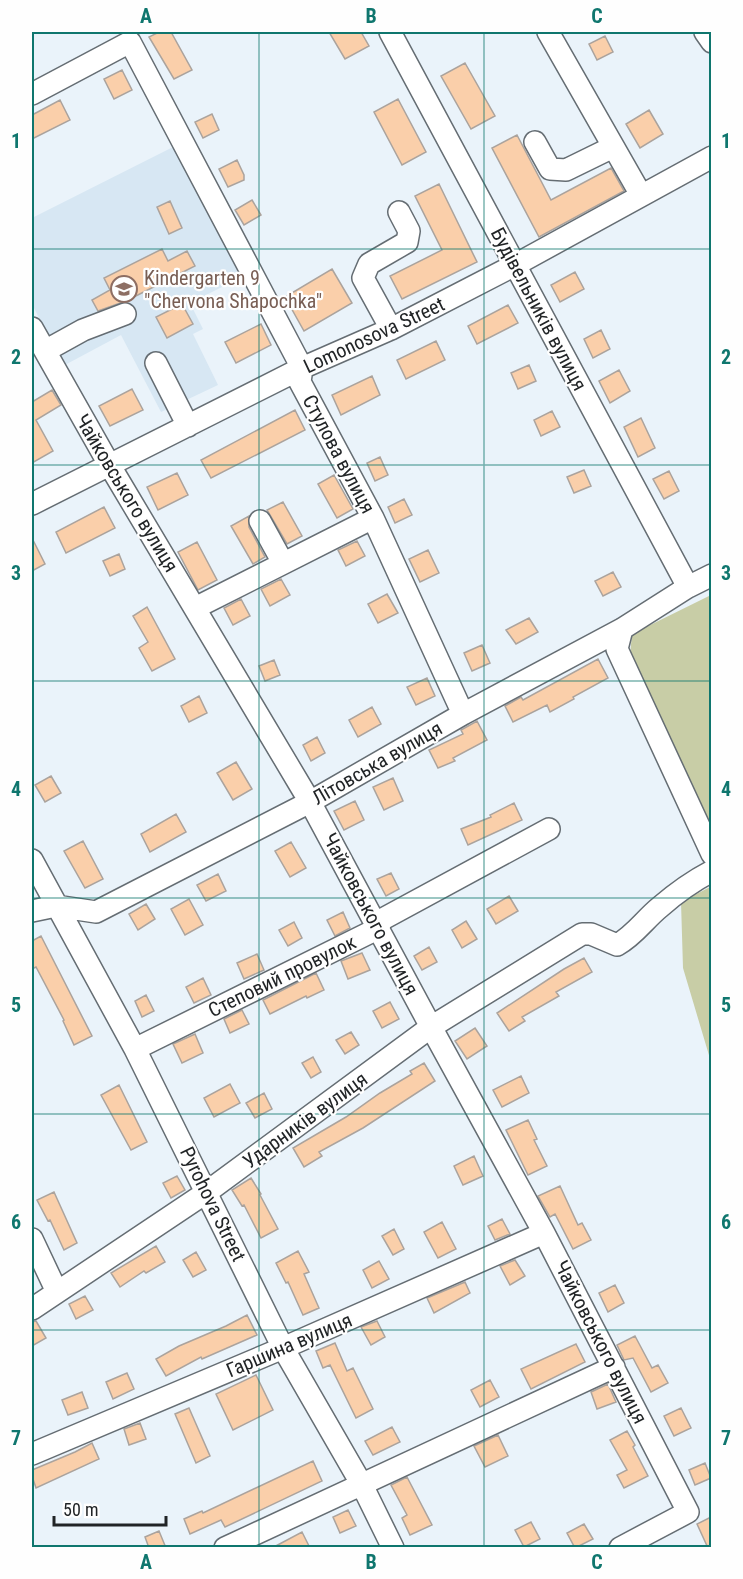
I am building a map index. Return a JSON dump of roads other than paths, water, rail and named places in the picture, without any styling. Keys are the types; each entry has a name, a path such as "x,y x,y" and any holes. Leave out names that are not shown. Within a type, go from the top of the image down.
{"street":[{"name":"Будівельників вулиця","path":"390,32 688,587"},
{"path":"548,32 641,195"},
{"path":"705,32 711,42"},
{"name":"Стулова вулиця","path":"32,94 131,37 302,368 300,382 373,518 464,714"},
{"path":"535,142 550,169 566,170 613,147"},
{"name":"Lomonosova Street","path":"32,504 302,368 391,329 515,265 711,157"},
{"path":"391,329 363,278 369,264 407,242 409,231 399,212"},
{"path":"45,351 83,330 125,314"},
{"name":"Чайковського вулиця","path":"32,328 110,466 310,802 544,1233 688,1512 620,1548"},
{"path":"156,363 188,426"},
{"path":"195,608 373,518"},
{"path":"260,521 283,562"},
{"name":"Літовська вулиця","path":"32,911 56,906 96,912 310,802 464,714 622,629 711,575"},
{"path":"622,629 617,649 711,854"},
{"name":"Степовий провулок","path":"135,1049 379,928 381,920 549,829"},
{"name":"Pyrohova Street","path":"32,860 135,1049 283,1348 362,1485 393,1548"},
{"name":"Ударників вулиця","path":"32,1309 207,1192 431,1027 582,933 591,934 617,945 630,938 659,908 695,880 711,871"},
{"name":"Гаршина вулиця","path":"32,1454 283,1348 544,1233"},
{"path":"32,1239 57,1292"},
{"path":"225,1548 614,1367"}],"place":[{"name":"Kindergarten 9 \"Chervona Shapochka\"","path":"124,289"}]}
